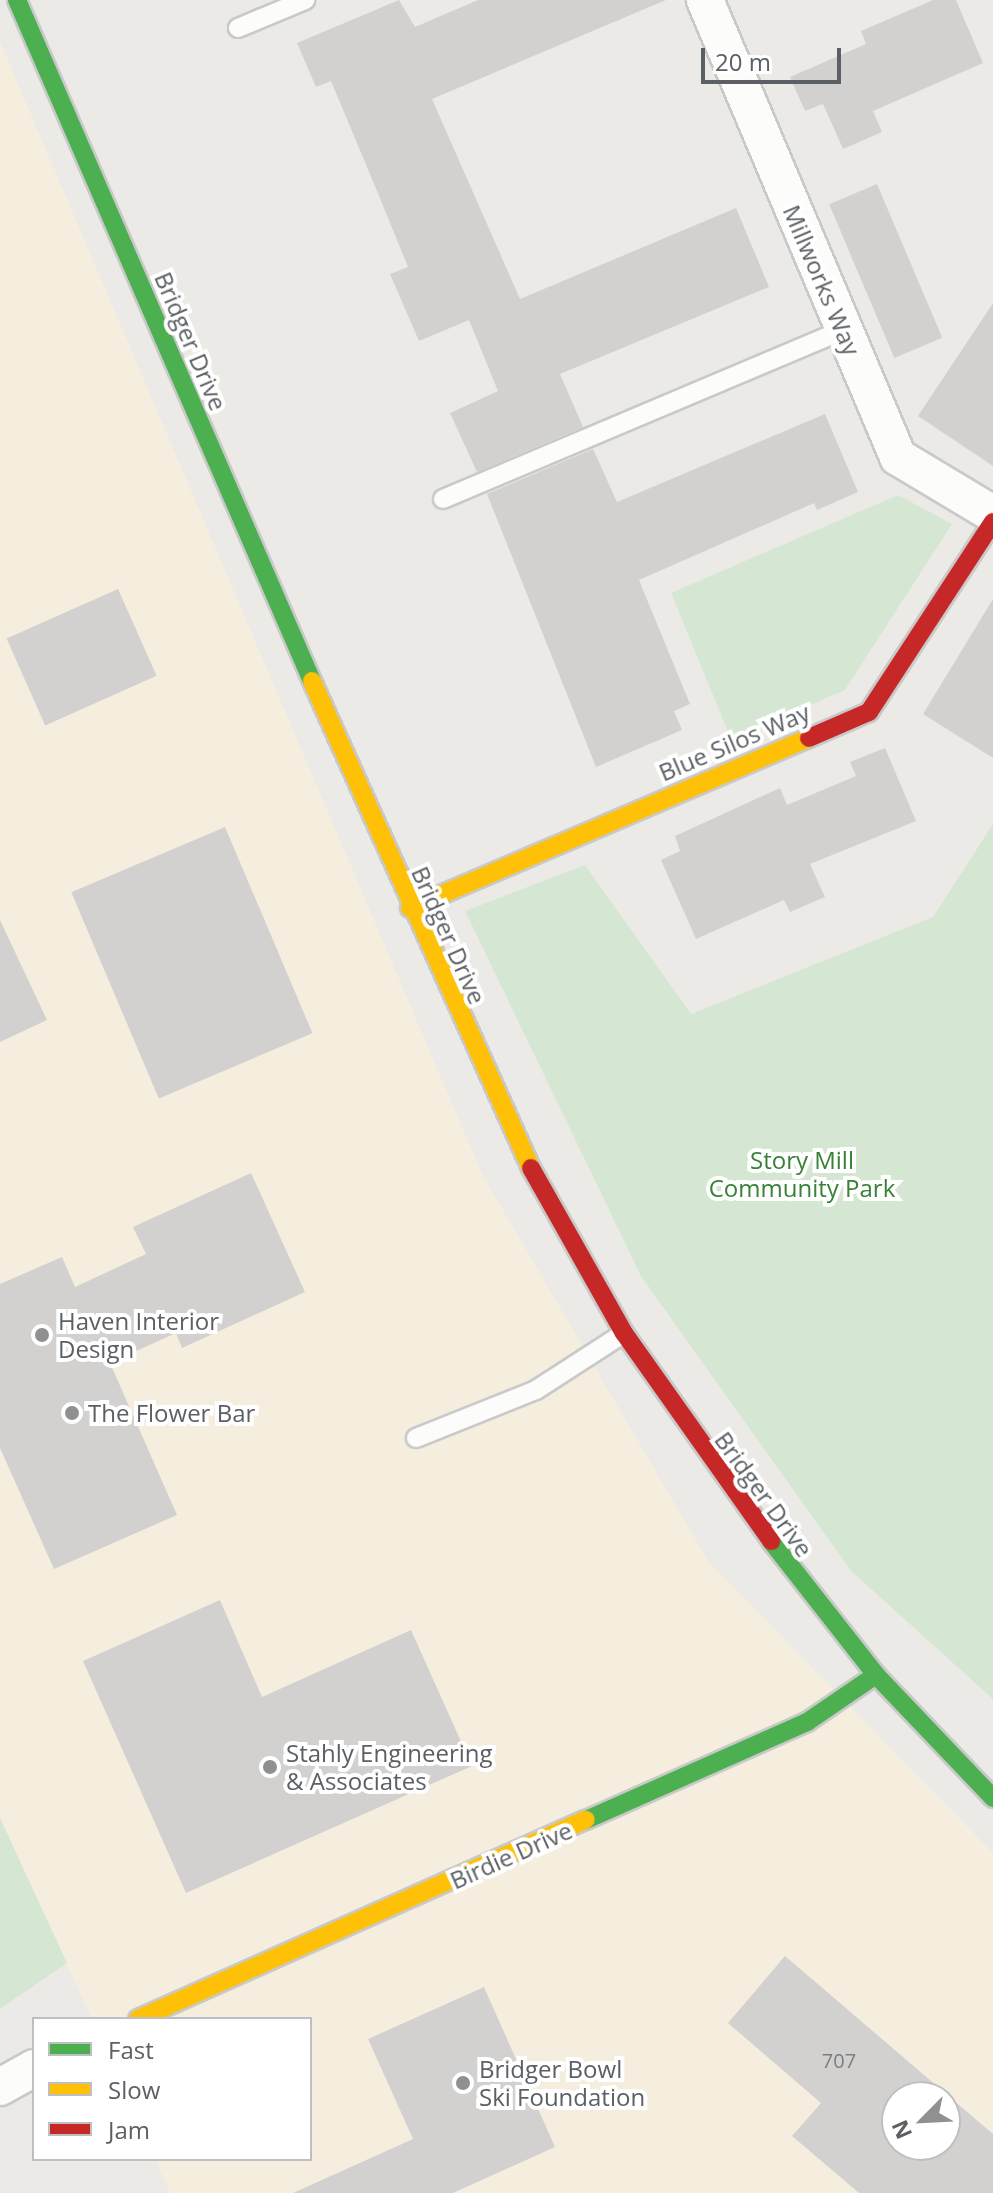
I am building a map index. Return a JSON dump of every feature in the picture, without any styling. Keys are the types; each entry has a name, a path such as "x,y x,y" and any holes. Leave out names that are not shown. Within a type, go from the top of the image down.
{"main road":[{"name":"Bridger Drive","path":"17,0 410,908 503,1115 624,1333 717,1473 876,1675 993,1798"},
{"name":"Blue Silos Way","path":"410,908 869,712 993,522"},
{"name":"Birdie Drive","path":"143,2017 807,1722 876,1675"}],"street":[{"name":"Millworks Way","path":"705,0 898,457 993,514"},
{"path":"0,2087 32,2069"}],"lane":[{"path":"238,28 305,0"},
{"path":"443,499 843,330"},
{"path":"416,1438 536,1390 624,1333"}],"shaded area":[{"path":"0,42 482,1174 708,1561 993,1853 993,2193 170,2193 156,2161 312,2161 312,2017 91,2017 0,1818"}],"green space":[{"path":"898,495 952,524 845,690 731,739 671,593"},
{"name":"Story Mill Community Park","path":"993,824 993,1699 851,1571 641,1276 465,911 585,865 691,1014 933,917"},
{"path":"0,1818 67,1963 0,2009"}],"building":[{"path":"399,0 415,27 478,0 666,0 432,99 520,299 736,208 769,287 560,374 583,427 477,472 450,413 498,391 469,320 419,341 390,274 408,267 377,191 331,81 316,87 297,43"},
{"path":"933,0 956,0 983,63 873,111 882,132 843,149 823,104 805,111 790,77 866,44 861,31"},
{"path":"877,184 942,338 894,358 829,204"},
{"path":"993,303 993,466 918,416"},
{"path":"825,414 858,492 817,510 814,503 639,580 690,704 674,711 682,730 596,767 487,494 593,449 617,502"},
{"path":"118,589 157,676 45,725 7,639"},
{"path":"993,599 993,758 923,714"},
{"path":"885,748 916,821 810,864 825,897 790,912 784,900 696,939 661,860 680,851 675,836 780,788 787,805 856,776 850,762"},
{"path":"225,827 313,1033 159,1098 71,892"},
{"path":"0,920 47,1020 0,1042"},
{"path":"251,1173 305,1292 182,1348 176,1333 110,1363 177,1515 54,1569 0,1448 0,1284 62,1257 75,1287 146,1254 133,1227"},
{"path":"220,1600 262,1697 411,1630 472,1766 186,1893 83,1661"},
{"path":"785,1956 931,2081 881,2081 881,2161 961,2161 961,2107 993,2134 993,2193 859,2193 792,2136 821,2103 728,2023"},
{"path":"484,1987 555,2147 453,2193 293,2193 413,2139 368,2039"}],"traffic: fast":[{"path":"17,0 312,681"},
{"path":"771,1541 876,1675 993,1798"},
{"path":"586,1820 807,1722 876,1675"}],"traffic: slow":[{"path":"312,681 531,1168"},
{"path":"410,908 809,738"},
{"path":"143,2017 586,1820"}],"traffic: jam":[{"path":"809,738 869,712 993,522"},
{"path":"531,1168 624,1333 771,1541"}],"place":[{"name":"Haven Interior Design","path":"42,1335"},
{"name":"The Flower Bar","path":"72,1413"},
{"name":"Stahly Engineering & Associates","path":"270,1767"},
{"name":"Bridger Bowl Ski Foundation","path":"463,2083"}]}
